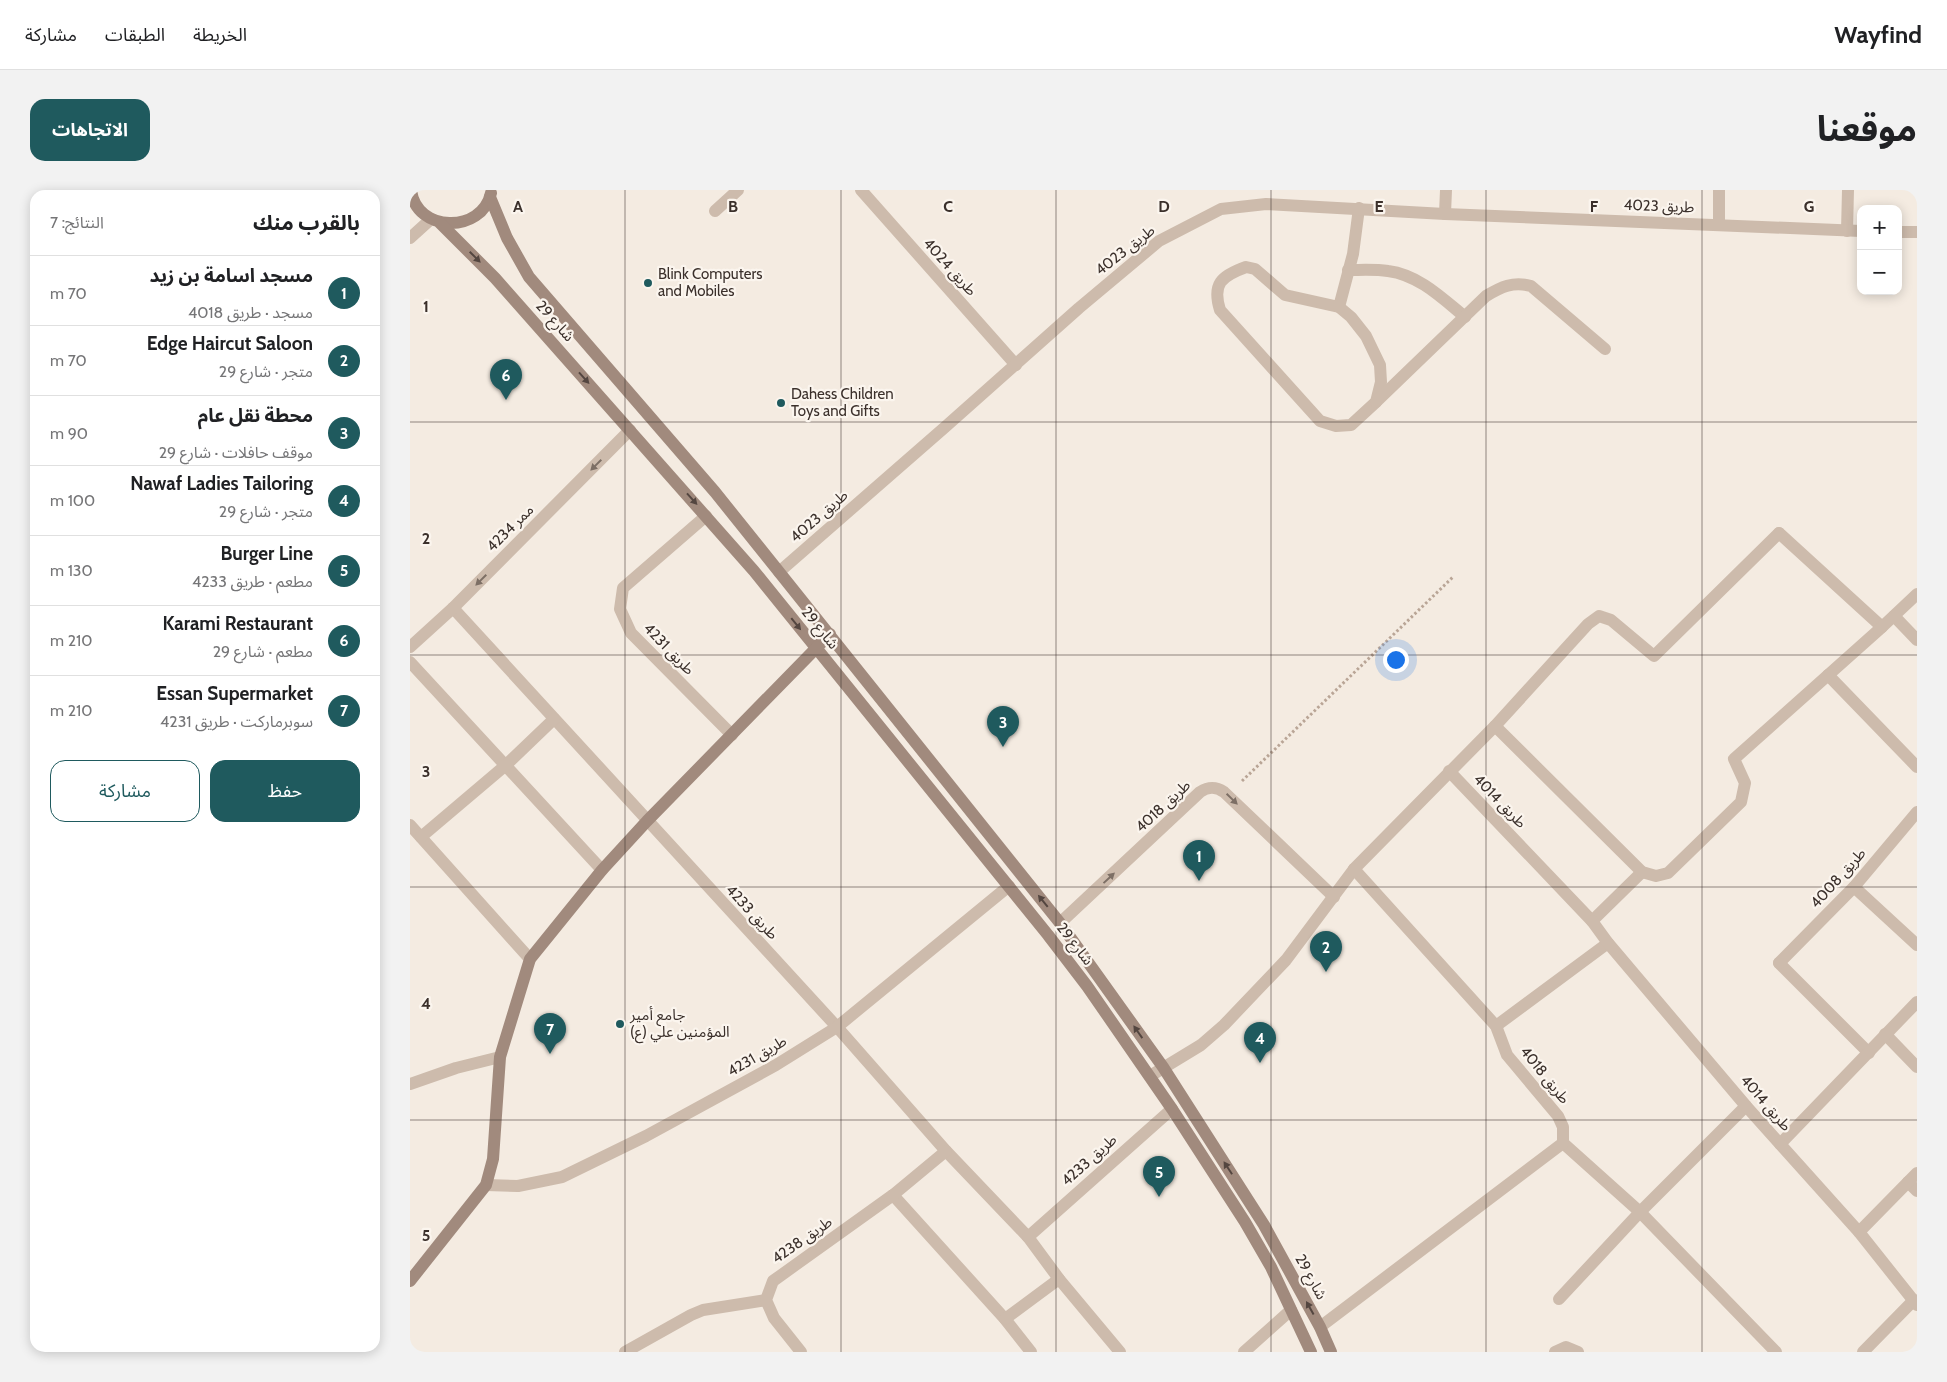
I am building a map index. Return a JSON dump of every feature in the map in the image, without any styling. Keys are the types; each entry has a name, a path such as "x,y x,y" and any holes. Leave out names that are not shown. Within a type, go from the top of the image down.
{"street":[{"path":"715,211 738,190"},
{"name":"طريق 4024","path":"860,190 1016,365"},
{"path":"1446,190 1446,214"},
{"path":"1719,190 1719,225"},
{"path":"1847,231 1848,190"},
{"name":"شارع 29","path":"411,192 416,204 495,278 706,516 1048,935 1087,986 1172,1108 1245,1222 1271,1267 1311,1352"},
{"path":"410,238 436,221 458,223 476,217 484,208 491,193"},
{"name":"شارع 29","path":"491,193 507,238 529,277 715,492 1060,923 1163,1067 1264,1225 1320,1327 1331,1352"},
{"name":"طريق 4023","path":"779,572 1079,308 1159,241 1221,209 1266,204 1446,214 1857,231"},
{"path":"1340,307 1352,254 1359,208"},
{"path":"1902,232 1917,232"},
{"path":"1376,402 1381,382 1380,365 1366,336 1351,317 1340,307 1285,294 1255,269 1246,268 1224,278 1216,289 1220,310 1320,420 1336,426 1350,425 1376,402 1486,296 1504,286 1519,283 1530,286 1605,349"},
{"path":"1348,270 1388,271 1410,277 1430,288 1465,316"},
{"name":"ممر 4234","path":"410,647 453,608 630,430"},
{"name":"طريق 4231","path":"706,516 623,588 620,609 631,633 732,735"},
{"path":"1150,1076 1200,1045 1224,1025 1286,960 1354,870 1449,771 1496,726 1588,624 1598,616 1611,620 1654,656 1779,533 1882,627"},
{"path":"1496,726 1642,872 1656,876 1668,873 1741,802 1745,783 1734,759 1917,594"},
{"name":"طريق 4233","path":"453,608 837,1027 946,1151 1028,1237 1120,1352"},
{"path":"1894,616 1917,640"},
{"path":"410,1281 486,1185 493,1159 500,1057 530,960 602,870 647,821 830,634"},
{"path":"410,662 602,870"},
{"path":"1828,675 1917,767"},
{"path":"421,837 506,765 554,719"},
{"name":"طريق 4014","path":"1449,771 1592,921 1608,943 1746,1106 1859,1232 1915,1303"},
{"name":"طريق 4018","path":"1060,923 1205,789 1218,788 1227,795 1334,897"},
{"name":"طريق 4008","path":"1869,1053 1779,963 1854,887 1917,812"},
{"path":"410,825 530,960"},
{"name":"طريق 4018","path":"1354,870 1496,1026 1507,1055 1558,1116 1563,1127 1563,1143"},
{"path":"1592,921 1642,872"},
{"name":"طريق 4231","path":"486,1185 518,1186 562,1177 655,1132 776,1064 837,1027 1009,886"},
{"path":"1854,887 1917,945"},
{"path":"1048,935 1060,923"},
{"path":"1496,1026 1608,943"},
{"path":"1780,1144 1917,1002"},
{"path":"1885,1034 1917,1068"},
{"path":"410,1084 456,1068 500,1057"},
{"path":"1559,1299 1640,1212 1746,1106"},
{"name":"طريق 4233","path":"1028,1237 1172,1108"},
{"path":"1320,1327 1563,1143 1640,1212 1776,1352"},
{"name":"طريق 4238","path":"766,1300 773,1281 893,1196 946,1151"},
{"path":"1859,1232 1914,1182"},
{"path":"893,1196 1005,1319 1031,1352"},
{"path":"1005,1319 1059,1278"},
{"path":"625,1352 703,1310 766,1300 774,1318 801,1352"},
{"path":"1863,1352 1915,1303"},
{"path":"1244,1352 1291,1310"},
{"path":"1555,1352 1566,1347 1578,1352"}],"path":[{"path":"1227,795 1454,576"}],"place":[{"name":"Blink Computers and Mobiles","path":"648,283"},
{"name":"Karami Restaurant","path":"506,400"},
{"name":"Dahess Children Toys and Gifts","path":"781,403"},
{"name":"محطة نقل عام","path":"1003,747"},
{"name":"مسجد اسامة بن زيد","path":"1199,881"},
{"name":"Edge Haircut Saloon","path":"1326,972"},
{"name":"جامع أمير المؤمنين علي (ع)","path":"620,1024"},
{"name":"Essan Supermarket","path":"550,1054"},
{"name":"Nawaf Ladies Tailoring","path":"1260,1063"},
{"name":"Burger Line","path":"1159,1197"}]}
